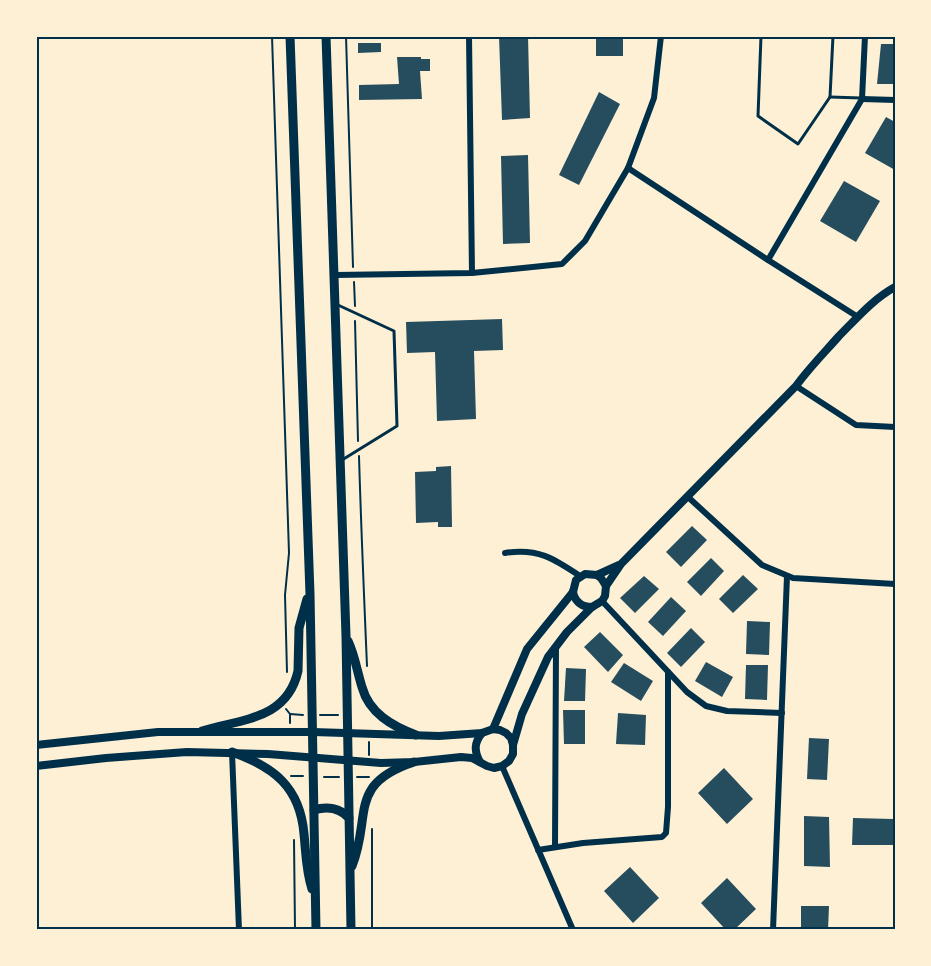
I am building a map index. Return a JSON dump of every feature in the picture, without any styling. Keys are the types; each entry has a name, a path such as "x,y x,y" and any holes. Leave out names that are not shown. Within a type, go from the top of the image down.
{"main road":[{"path":"290,36 310,594 316,930"},
{"path":"326,36 346,636 351,930"},
{"path":"202,731 256,717 275,708 285,698 296,678 299,627 310,594"},
{"path":"346,636 369,704 387,721 416,735"},
{"path":"232,752 270,771 294,795 301,814 307,872 316,900"},
{"path":"350,871 358,847 364,807 371,790 388,773 414,762"},
{"path":"314,810 322,808 340,810 349,818"}],"street":[{"path":"469,36 472,273"},
{"path":"335,275 472,273 562,264 585,241 628,168 654,98 661,36"},
{"path":"768,260 862,99 865,36"},
{"path":"862,99 895,100"},
{"path":"628,168 858,317"},
{"path":"606,586 621,564 796,386 807,370 858,317 885,292 895,287"},
{"path":"796,386 856,425 895,427"},
{"path":"688,497 762,565 787,576 895,584"},
{"path":"505,553 535,552 557,561 580,576"},
{"path":"592,607 578,603 573,595 573,586 580,576 597,575 621,564"},
{"path":"513,745 522,714 548,657 567,632 592,607 602,601 606,586 597,575"},
{"path":"773,930 787,576"},
{"path":"493,729 527,649 573,592"},
{"path":"602,601 687,692 706,706 727,711 782,713"},
{"path":"555,847 556,646"},
{"path":"538,850 583,843 662,837 666,833 668,672"},
{"path":"36,745 158,732 313,732 416,735 482,734 493,729 506,733 513,745 513,754 509,761 494,768 472,758 461,757 414,762 369,762 232,752 165,753 36,766"},
{"path":"480,762 475,747 482,734"},
{"path":"232,752 239,930"},
{"path":"502,766 573,930"}],"lane":[{"path":"761,36 758,116 798,144 830,97 832,36"},
{"path":"830,97 862,99"},
{"path":"336,304 394,331 397,426 340,461"}],"path":[{"path":"273,36 289,553 285,595 287,667 285,677"},
{"path":"346,36 367,671"},
{"path":"290,714 290,732"},
{"path":"290,776 369,777 369,735"},
{"path":"372,824 372,930"},
{"path":"294,835 295,930"}],"building":[{"path":"499,36 528,36 530,118 502,120"},
{"path":"596,36 623,36 623,56 596,56"},
{"path":"358,43 381,43 381,52 358,53"},
{"path":"881,44 895,44 895,84 877,84"},
{"path":"397,57 430,59 430,71 420,71 422,99 359,100 359,85 399,84"},
{"path":"599,92 620,104 579,185 559,175"},
{"path":"886,117 895,122 895,170 865,153"},
{"path":"528,155 530,243 503,244 501,156"},
{"path":"844,181 880,201 856,242 820,221"},
{"path":"502,319 503,350 474,351 476,419 437,421 435,352 407,353 406,322"},
{"path":"451,466 452,527 438,527 438,522 416,523 415,472 436,471 436,467"},
{"path":"692,526 707,540 681,567 666,552"},
{"path":"711,558 724,571 701,596 687,582"},
{"path":"743,575 758,589 733,613 719,599"},
{"path":"644,576 659,589 635,613 620,598"},
{"path":"671,597 686,611 663,636 648,622"},
{"path":"747,621 770,622 769,655 746,654"},
{"path":"691,628 705,642 681,667 667,653"},
{"path":"600,632 623,655 608,672 584,647"},
{"path":"706,662 733,677 722,697 695,681"},
{"path":"624,663 653,681 641,701 611,682"},
{"path":"746,665 768,665 767,700 745,699"},
{"path":"566,668 586,669 585,701 564,701"},
{"path":"563,710 585,710 585,744 564,744"},
{"path":"618,713 646,715 645,745 616,744"},
{"path":"809,738 829,739 827,780 807,779"},
{"path":"724,768 753,799 727,824 698,793"},
{"path":"804,816 829,817 830,867 804,866"},
{"path":"853,818 894,819 893,845 852,845"},
{"path":"630,867 659,898 633,923 604,891"},
{"path":"727,878 756,909 734,930 726,930 701,903"},
{"path":"801,906 829,906 828,930 801,930"}]}
